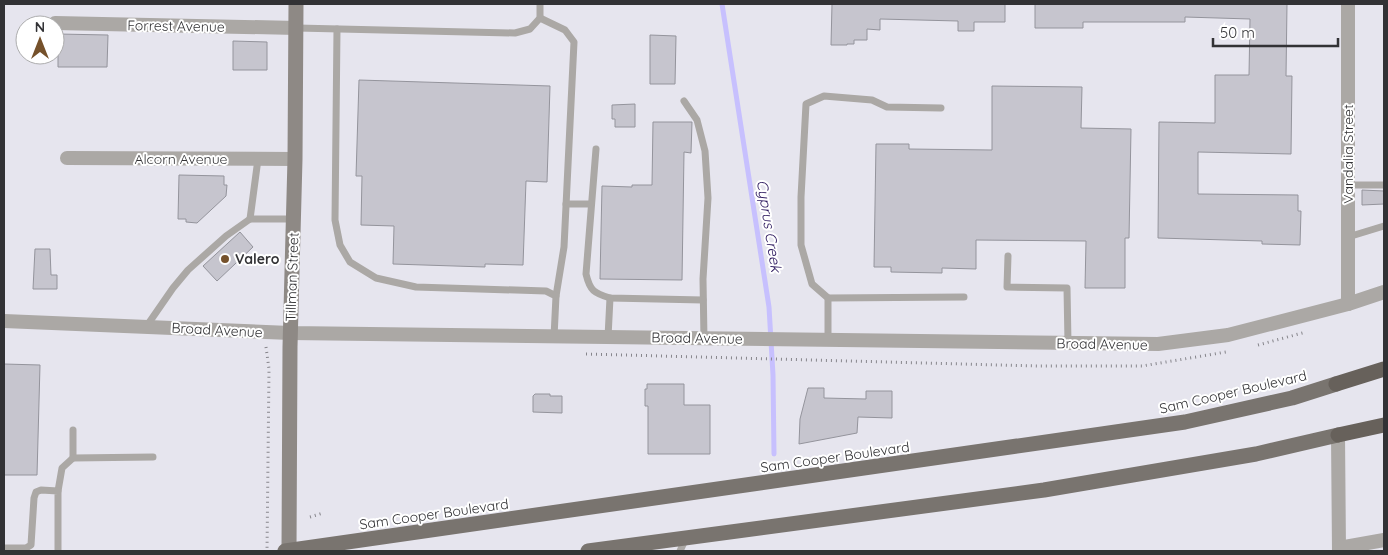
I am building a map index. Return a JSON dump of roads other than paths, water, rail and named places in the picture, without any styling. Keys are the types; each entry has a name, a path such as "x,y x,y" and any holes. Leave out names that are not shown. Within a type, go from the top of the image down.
{"highway":[{"name":"Sam Cooper Boulevard","path":"1336,384 1384,368"},
{"path":"1338,435 1384,424"}],"main road":[{"name":"Tillman Street","path":"289,551 290,333 294,219 296,4"},
{"name":"Sam Cooper Boulevard","path":"285,551 1185,422 1292,398 1336,384"},
{"path":"588,551 683,545 1044,490 1256,454 1338,435"}],"street":[{"name":"Vandalia Street","path":"1348,4 1348,304"},
{"name":"Forrest Avenue","path":"65,23 297,28"},
{"name":"Alcorn Avenue","path":"67,158 295,159"},
{"name":"Broad Avenue","path":"4,321 290,333 1158,344 1228,335 1348,304 1384,292"},
{"path":"1338,435 1339,550 1384,540"}],"lane":[{"path":"297,28 515,33 530,30 540,18 540,4"},
{"path":"540,18 564,30 574,42 564,247 556,296 554,337"},
{"path":"337,29 335,220 340,245 350,262 376,278 416,287 546,291 556,296"},
{"path":"941,108 887,107 872,100 824,96 806,104 801,197 801,245 812,284 828,298 964,297"},
{"path":"684,101 697,120 705,151 708,198 703,300 704,338"},
{"path":"596,150 586,274 589,286 596,294 610,298 703,300"},
{"path":"250,219 258,159"},
{"path":"1348,185 1384,185"},
{"path":"566,204 592,204"},
{"path":"146,327 188,270 226,236 250,219 294,219"},
{"path":"1348,237 1384,226"},
{"path":"1008,256 1007,287 1067,288 1068,343"},
{"path":"608,337 610,298"},
{"path":"828,298 828,340"},
{"path":"73,430 74,458"},
{"path":"58,551 58,491 62,468 74,458 153,457"},
{"path":"4,548 26,548 31,545 36,492 40,490 58,491"}],"waterway":[{"name":"Cyprus Creek","path":"722,4 769,307 773,375 774,454"}],"place":[{"name":"Valero","path":"225,259"}]}
